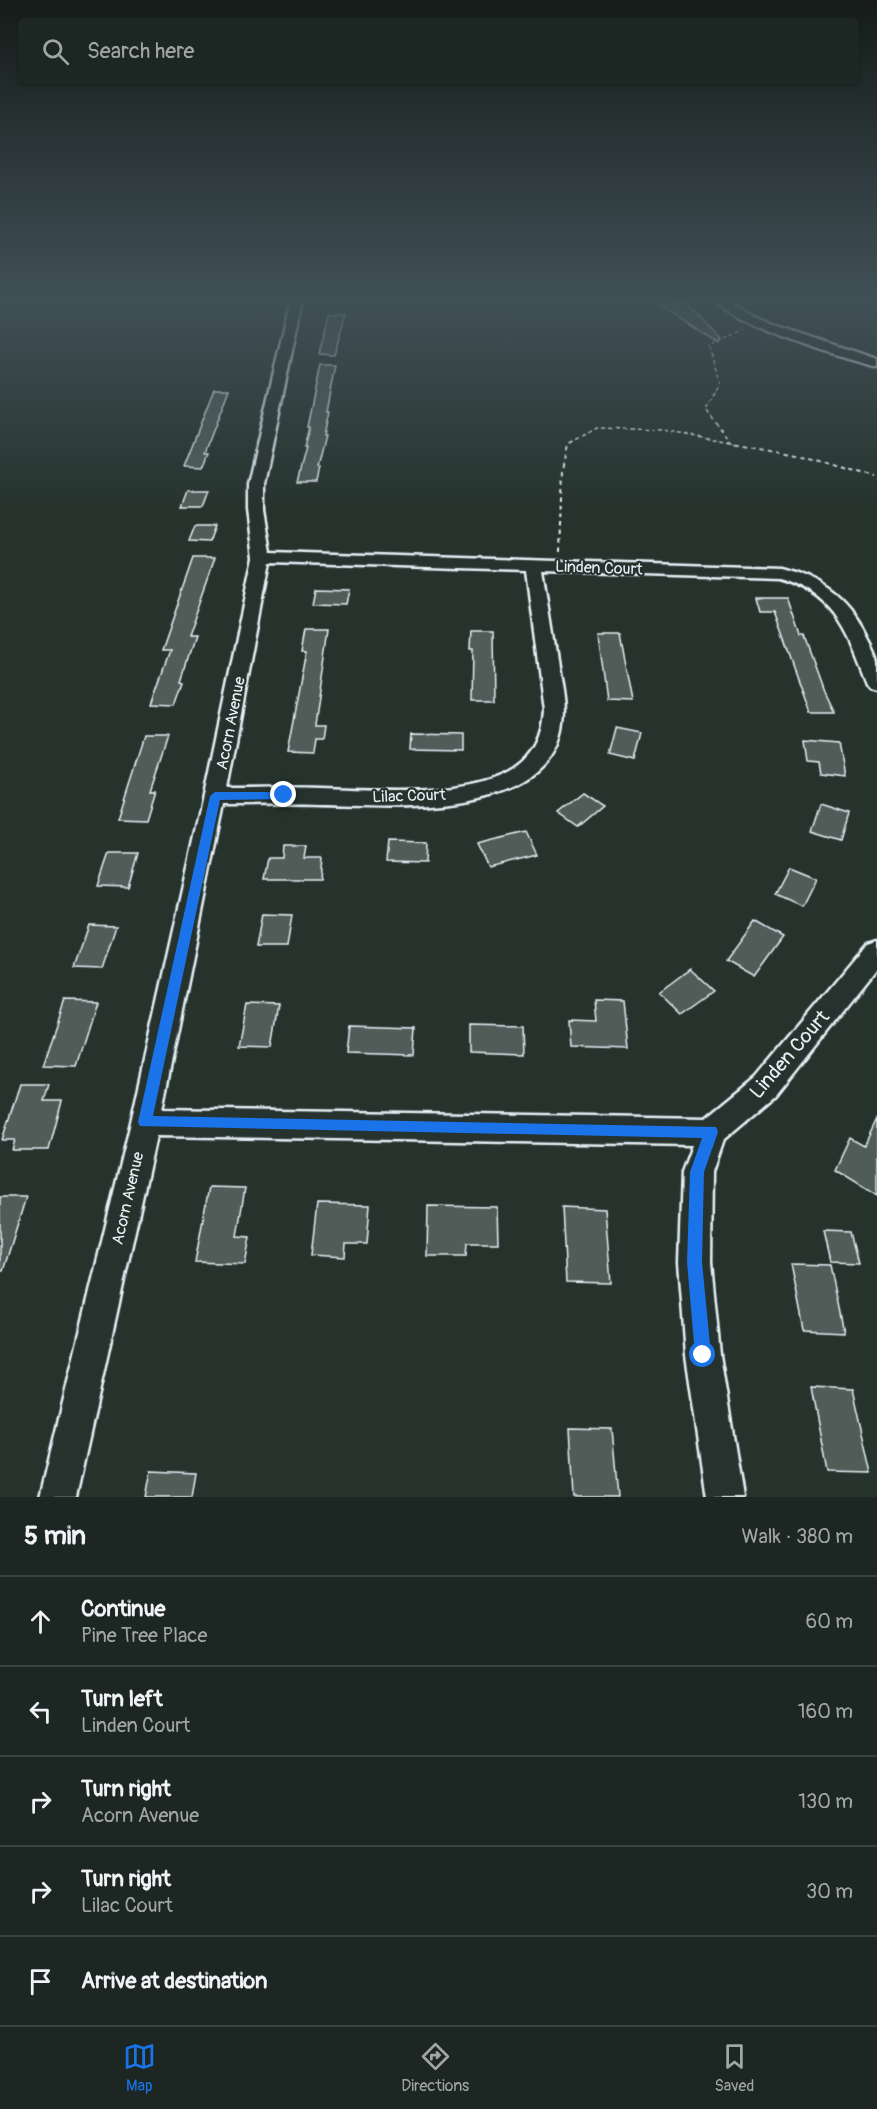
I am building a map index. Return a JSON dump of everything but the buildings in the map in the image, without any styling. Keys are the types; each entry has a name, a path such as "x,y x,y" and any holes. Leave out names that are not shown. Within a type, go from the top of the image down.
{"street":[{"name":"Acorn Avenue","path":"58,1497 145,1122 215,796 263,557 256,510 256,484 282,368"},
{"name":"Linden Court","path":"263,557 779,573 808,581 832,596 851,620 877,682"},
{"name":"Lilac Court","path":"215,796 423,798 464,793 503,782 525,772 543,753 553,728 551,685 534,565"},
{"name":"Linden Court","path":"711,1132 766,1086 876,954"},
{"path":"145,1122 711,1132 697,1172 695,1262 703,1355 725,1497"}],"path":[{"path":"715,368 720,383 706,410 731,442"},
{"path":"561,566 561,489 568,444 597,428 663,430 793,453 877,477"}],"route":[{"path":"284,795 215,796 145,1122 318,1127 711,1132 697,1172 695,1262 703,1355"}]}
